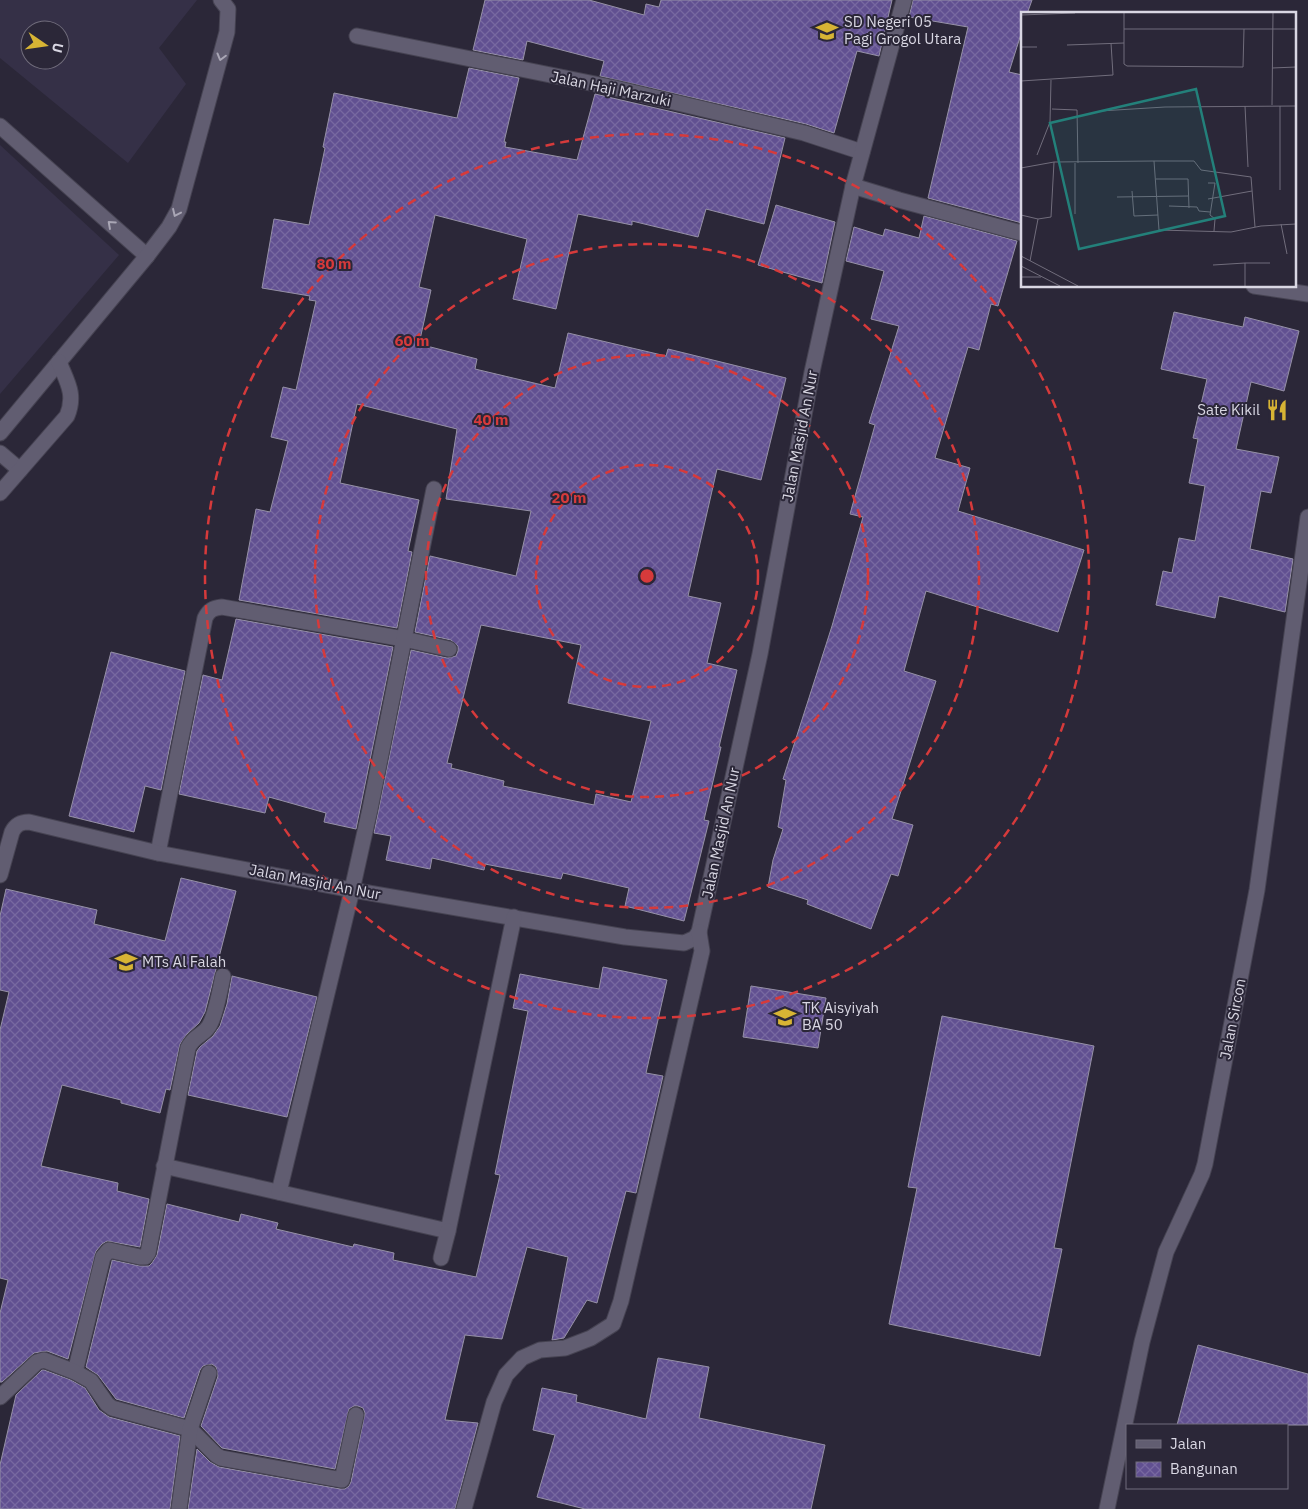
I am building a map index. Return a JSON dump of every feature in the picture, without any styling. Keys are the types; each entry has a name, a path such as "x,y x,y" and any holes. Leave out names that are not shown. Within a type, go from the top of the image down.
{"street":[{"path":"0,433 147,256 179,210 228,32 228,9 221,0"},
{"name":"Jalan Masjid An Nur","path":"0,875 9,838 15,827 21,822 29,822 158,853 352,890 625,937 684,943 695,938 699,932 760,654 812,372 853,186 904,0"},
{"name":"Jalan Haji Marzuki","path":"357,36 615,88 804,133 862,152"},
{"path":"0,126 147,256"},
{"path":"853,186 1021,233"},
{"path":"1268,288 1308,294"},
{"path":"0,493 67,416 72,406 71,395 59,362"},
{"path":"0,452 20,470"},
{"path":"279,1192 370,809 434,489"},
{"name":"Jalan Sircon","path":"1107,1509 1142,1342 1166,1252 1205,1164 1257,890 1308,517"},
{"path":"158,853 205,618 208,611 214,608 222,608 404,639 449,649"},
{"path":"441,1258 514,917"},
{"path":"464,1509 494,1402 506,1375 522,1358 540,1350 565,1348 591,1338 612,1324 616,1316 622,1301 644,1208 702,951 699,932"},
{"path":"75,1372 104,1256 109,1250 140,1258 145,1257 148,1253 188,1048 193,1039 206,1031 212,1022 223,976"},
{"path":"164,1166 448,1231"},
{"path":"0,1397 40,1360 44,1360 75,1372 91,1381 112,1408 190,1429 221,1458 342,1480 356,1415"},
{"path":"180,1509 190,1429 209,1373"}],"shaded area":[{"path":"0,0 197,0 159,48 186,84 128,163 0,58"},
{"path":"0,145 119,255 0,394"}],"building":[{"path":"485,0 589,0 644,15 646,4 659,7 661,0 892,0 879,56 857,51 834,133 806,124 600,76 604,61 527,41 523,60 473,50"},
{"path":"913,0 1032,0 1028,12 1021,12 1021,34 1009,72 1021,75 1021,223 928,198 968,27 909,17"},
{"path":"469,68 519,78 504,142 506,142 505,147 577,160 595,94 785,138 764,224 706,209 698,237 632,221 632,225 578,214 556,309 513,299 527,239 435,215 419,287 431,290 419,344 477,359 475,369 555,388 568,333 666,356 668,349 786,378 761,480 717,469 688,596 721,603 707,663 737,670 704,820 709,821 684,921 625,906 629,888 563,873 561,879 485,864 484,870 432,858 430,869 386,860 391,836 374,833 411,650 447,658 456,656 458,651 458,646 451,640 415,632 430,556 516,576 531,511 446,499 457,429 357,404 340,483 419,500 408,551 412,552 397,628 239,600 256,509 270,512 288,441 271,437 283,387 296,390 316,301 309,300 310,296 262,288 274,219 309,225 334,93 457,118","holes":["481,625 581,645 568,703 651,721 631,802 596,794 594,805 503,786 504,781 451,768 452,764 447,763"]},
{"path":"776,205 835,222 822,283 758,265"},
{"path":"924,216 1017,241 998,306 991,304 979,350 968,347 935,458 970,468 958,511 1084,550 1058,632 926,591 904,671 936,681 892,819 913,825 898,876 891,874 871,929 807,904 808,900 768,887 773,860 783,829 778,827 786,780 783,779 832,626 863,517 850,514 875,425 869,423 899,326 871,319 884,271 846,261 854,227 883,236 885,229 919,238"},
{"path":"1174,312 1243,327 1245,317 1299,331 1284,391 1251,382 1236,449 1279,457 1271,493 1261,491 1250,549 1293,559 1285,612 1219,596 1215,618 1156,605 1163,571 1172,573 1179,538 1195,541 1205,486 1189,483 1198,439 1193,438 1207,379 1161,369"},
{"path":"236,619 393,647 356,829 324,822 326,813 269,797 265,813 179,794 203,675 222,680"},
{"path":"111,652 185,671 161,790 145,786 134,832 69,816"},
{"path":"181,878 236,891 205,1012 199,1023 187,1034 180,1044 170,1090 166,1089 160,1113 121,1103 121,1100 62,1085 41,1166 118,1183 117,1191 149,1199 140,1247 107,1241 96,1251 68,1359 47,1351 34,1353 0,1382 0,1313 8,1280 0,1278 0,1030 9,992 0,990 0,916 6,889 97,910 94,924 165,941"},
{"path":"603,967 667,980 646,1073 663,1076 636,1193 626,1191 597,1303 587,1300 564,1338 552,1340 568,1257 527,1247 502,1339 465,1335 445,1420 478,1423 455,1509 188,1509 197,1449 210,1462 219,1467 345,1489 351,1482 365,1413 363,1408 358,1406 349,1409 335,1469 222,1448 201,1426 218,1376 216,1367 212,1364 203,1366 200,1370 184,1418 116,1399 98,1375 86,1367 112,1260 140,1266 149,1266 152,1263 157,1255 167,1204 239,1222 241,1214 278,1223 276,1229 353,1247 354,1244 394,1253 393,1260 476,1277 500,1175 495,1174 528,1011 513,1008 520,974 599,989"},
{"path":"232,976 317,997 287,1117 188,1095 197,1051 213,1036 220,1026 227,1004"},
{"name":"TK Aisyiyah BA 50","path":"751,986 826,998 818,1048 743,1037"},
{"path":"942,1016 1094,1046 1054,1248 1062,1249 1040,1356 889,1324 917,1188 908,1187"},
{"path":"1198,1345 1308,1374 1308,1425 1177,1424"},
{"path":"658,1358 709,1367 699,1418 825,1445 811,1509 585,1509 537,1497 555,1435 533,1430 542,1388 577,1395 576,1402 646,1419"},
{"path":"42,1370 71,1380 85,1388 99,1410 109,1417 180,1436 170,1509 0,1509 0,1465 16,1395"}],"place":[{"name":"SD Negeri 05 Pagi Grogol Utara","path":"827,31"},
{"name":"Sate Kikil","path":"1277,410"},
{"name":"MTs Al Falah","path":"126,962"},
{"name":"TK Aisyiyah BA 50","path":"785,1017"}]}
